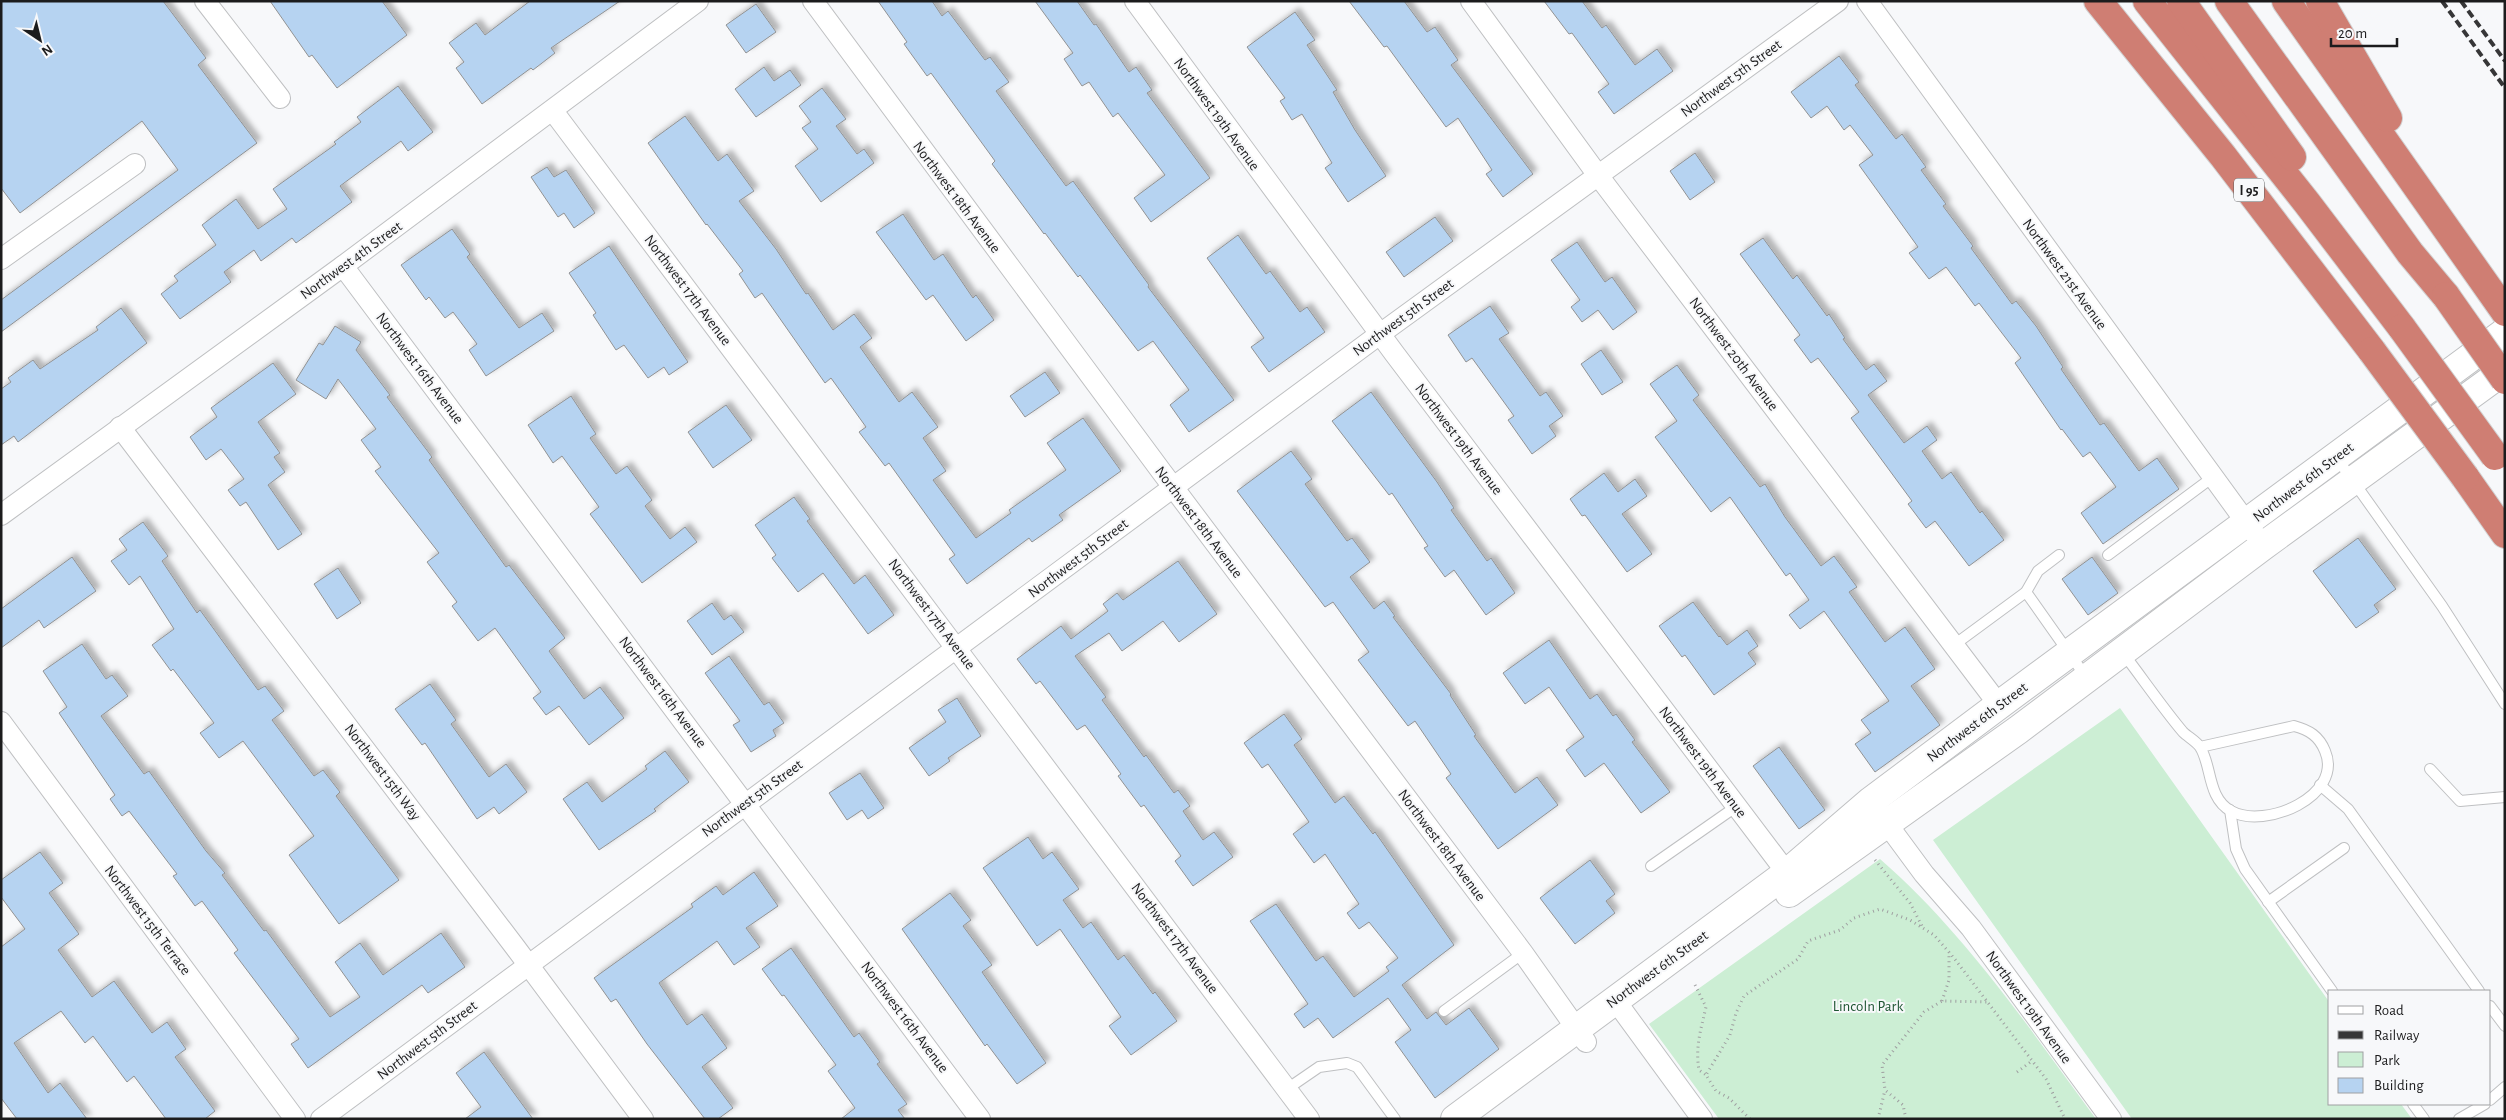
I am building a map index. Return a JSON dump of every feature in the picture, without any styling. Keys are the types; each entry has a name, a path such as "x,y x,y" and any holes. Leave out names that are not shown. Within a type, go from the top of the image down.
{"highway":[{"path":"2091,1 2122,32"},
{"name":"I 95","path":"2098,1 2223,156 2372,351 2505,534"},
{"path":"2147,1 2356,266 2500,463"},
{"path":"2181,1 2287,149 2356,266"},
{"path":"2229,1 2410,253 2446,296 2505,380"},
{"path":"2246,1 2419,247 2446,296"},
{"path":"2286,1 2505,312"},
{"path":"2320,1 2477,273"}],"street":[{"path":"205,1 280,98"},
{"name":"Northwest 4th Street","path":"1,515 343,266 698,1"},
{"name":"Northwest 18th Avenue","path":"812,1 1173,487 1523,953 1581,1035"},
{"name":"Northwest 19th Avenue","path":"1135,1 1380,334 1787,873"},
{"name":"Northwest 20th Avenue","path":"1471,1 1598,174 1999,705"},
{"name":"Northwest 5th Street","path":"321,1119 1380,334 1838,1"},
{"name":"Northwest 21st Avenue","path":"1867,1 2263,546"},
{"name":"Northwest 17th Avenue","path":"553,111 958,648 1309,1119"},
{"path":"1,259 135,164"},
{"name":"Northwest 16th Avenue","path":"343,266 746,803 980,1119"},
{"name":"Northwest 6th Street","path":"1455,1119 1620,1007 1879,812 1999,705 2505,332"},
{"name":"Northwest 6th Street","path":"1620,1007 1787,873 2088,678 2263,546 2505,370"},
{"name":"Northwest 15th Way","path":"120,427 528,964 643,1119"},
{"name":"Northwest 15th Terrace","path":"1,722 295,1119"},
{"name":"Northwest 19th Avenue","path":"1879,812 1924,874 1970,928 2111,1119"},
{"path":"1620,1007 1701,1118"},
{"name":"Northwest 6th Street","path":"1482,1119 1581,1035"}],"lane":[{"path":"2336,457 2478,660 2505,704"},
{"path":"2108,555 2213,477"},
{"path":"1954,645 2026,592 2038,570 2059,555"},
{"path":"2026,592 2088,678"},
{"path":"2122,652 2184,733 2200,747 2217,796 2230,810 2250,817 2269,816 2290,809 2303,802 2326,777 2327,755 2315,736 2306,730 2294,726 2200,747"},
{"path":"2430,770 2460,801 2505,797"},
{"path":"2320,785 2348,809 2478,990"},
{"path":"1651,866 1736,806"},
{"path":"2230,810 2236,849 2246,869 2331,990"},
{"path":"2268,902 2344,848"},
{"path":"1444,1011 1523,953"},
{"path":"2491,1007 2505,1026"},
{"path":"1287,1089 1319,1067 1346,1063 1357,1067 1395,1119"},
{"path":"2491,1099 2505,1087"},
{"path":"2414,1105 2424,1119"},
{"path":"2459,1119 2483,1105"}],"path":[{"path":"1870,855 1910,903 1923,928"},
{"path":"1706,1076 1730,1035 1736,1013 1744,996 1798,959 1808,941 1840,930 1854,918 1880,909 1910,920 1923,928 1934,935 1949,952 2046,1079 2065,1119"},
{"path":"1942,1000 1949,980 1949,952"},
{"path":"1695,985 1706,1007 1697,1042 1699,1070 1706,1076 1716,1091 1729,1098 1750,1119"},
{"path":"1878,1119 1885,1090 1882,1065 1924,1012 1942,1000 1989,1002"},
{"path":"2017,1072 2032,1061"},
{"path":"1885,1090 1903,1105 1906,1119"}],"green space":[{"path":"2120,708 2328,1000 2328,1105 2402,1105 2412,1119 2132,1119 1933,840"},
{"name":"Lincoln Park","path":"1880,859 1941,918 1968,950 2021,1017 2096,1119 1719,1119 1649,1024"}],"building":[{"path":"1,1 163,1 206,58 198,65 257,143 1,332 1,300 178,170 142,121 20,213 1,188"},
{"path":"270,1 382,1 407,35 337,88 312,55 309,57"},
{"path":"530,1 620,1 551,48 555,53 482,104 456,68 464,62 449,43 476,23 485,35"},
{"path":"878,1 932,1 942,16 948,11 985,60 990,57 1009,82 996,91 1066,186 1073,181 1149,285 1148,287 1234,400 1189,432 1170,405 1189,390 1153,341 1138,351 1080,275 1078,277 992,164 995,161 931,73 927,76 904,44 907,42"},
{"path":"1035,1 1077,1 1094,25 1096,24 1129,72 1136,67 1152,90 1147,93 1210,178 1151,222 1134,198 1165,175 1118,113 1113,117 1089,82 1082,86 1064,59 1073,53"},
{"path":"1349,1 1404,1 1427,32 1435,27 1458,60 1451,65 1533,174 1503,197 1486,174 1492,170 1458,118 1446,127 1387,46 1384,47"},
{"path":"1544,1 1582,1 1602,28 1606,25 1635,65 1657,49 1673,71 1614,114 1598,92 1609,84 1572,33 1569,34"},
{"path":"756,4 776,32 746,53 726,25"},
{"path":"1295,12 1315,40 1307,45 1337,90 1333,92 1355,130 1386,176 1348,202 1325,168 1332,163 1302,114 1292,120 1280,101 1285,98 1247,47"},
{"path":"1839,56 1859,82 1855,85 1896,139 1902,134 1926,167 1921,170 1946,204 1943,206 1973,246 1971,248 2012,304 2016,301 2036,326 2063,367 2061,369 2100,425 2104,423 2139,471 2157,458 2179,489 2103,544 2081,513 2116,487 2090,452 2083,457 2061,430 2015,363 2021,358 1979,303 1975,306 1946,267 1929,279 1909,253 1918,247 1859,165 1873,155 1850,125 1844,130 1827,106 1811,118 1791,92"},
{"path":"764,67 774,81 790,70 801,85 756,117 735,89"},
{"path":"398,86 433,132 408,151 401,141 340,186 352,202 296,243 292,238 261,261 254,250 224,272 231,282 180,319 161,294 178,281 174,276 216,245 202,225 236,199 258,229 287,209 273,189 336,144 334,142 361,122 357,117"},
{"path":"822,88 846,119 836,126 857,154 864,149 874,163 821,202 795,166 818,149 802,128 811,122 799,106"},
{"path":"685,116 718,161 727,154 754,191 739,201 776,249 833,330 854,314 872,338 860,347 899,402 912,392 938,427 923,438 946,471 933,480 976,538 1011,513 1009,510 1066,470 1047,443 1083,418 1121,471 1059,515 1063,520 1032,542 1029,538 967,584 949,559 955,555 889,463 885,466 859,432 866,427 831,378 825,383 762,293 755,298 739,274 743,271 706,225 648,143"},
{"path":"1695,153 1715,182 1690,200 1670,171"},
{"path":"547,167 554,177 566,170 595,213 574,228 564,213 558,217 531,177"},
{"path":"903,214 934,260 943,254 973,298 976,295 994,320 966,341 933,295 926,300 876,232"},
{"path":"1435,217 1453,241 1404,277 1386,252"},
{"path":"452,229 470,254 467,257 519,328 542,313 554,331 486,376 469,350 477,344 453,312 445,318 429,297 426,300 401,265"},
{"path":"1238,235 1266,274 1270,271 1300,312 1307,307 1325,332 1269,372 1251,347 1264,338 1207,258"},
{"path":"1763,238 1793,279 1797,275 1827,316 1829,314 1845,338 1843,339 1866,370 1874,364 1887,381 1868,395 1904,443 1927,426 1937,440 1922,451 1942,479 1951,472 1980,513 1982,511 2004,540 1969,566 1935,521 1926,528 1908,504 1912,501 1851,418 1859,412 1818,358 1811,363 1794,340 1800,335 1740,254"},
{"path":"1577,242 1605,282 1612,277 1637,312 1613,330 1598,310 1582,322 1571,307 1580,300 1551,260"},
{"path":"609,246 688,362 669,375 664,367 648,378 624,345 616,350 593,315 596,313 569,273"},
{"path":"1490,306 1509,333 1499,339 1540,396 1546,392 1563,416 1549,426 1556,436 1532,454 1508,420 1514,416 1472,358 1466,362 1448,335"},
{"path":"121,308 147,343 18,442 14,436 1,445 1,389 11,382 8,378 33,360 40,369 98,330 96,327"},
{"path":"335,326 361,342 356,350 390,395 387,397 432,457 429,460 506,567 509,565 565,638 549,651 584,699 600,687 624,718 589,745 559,706 546,715 533,698 541,692 495,628 478,641 452,606 457,602 427,562 439,553 375,471 381,467 361,440 376,429 338,379 326,399 296,380 319,343 323,345"},
{"path":"1601,350 1623,382 1602,395 1581,364"},
{"path":"273,363 296,394 258,422 280,453 274,457 285,472 268,485 302,534 278,550 246,502 240,506 228,490 244,479 221,449 206,460 190,437 217,417 211,408"},
{"path":"1677,365 1699,395 1693,400 1760,487 1765,484 1785,517 1821,566 1834,556 1857,587 1849,592 1885,642 1905,627 1935,669 1911,686 1940,725 1875,772 1855,744 1871,733 1861,720 1889,701 1824,611 1800,629 1789,615 1809,600 1790,573 1786,576 1730,497 1711,512 1655,437 1677,421 1650,384"},
{"path":"1045,372 1060,393 1025,417 1010,396"},
{"path":"1371,392 1437,482 1454,508 1451,510 1487,561 1491,558 1515,593 1486,615 1454,570 1445,577 1424,548 1428,546 1392,493 1389,495 1332,421"},
{"path":"571,396 596,434 590,438 616,474 627,466 652,500 645,506 670,539 685,527 697,542 642,583 590,514 599,507 562,456 553,463 528,425"},
{"path":"726,405 752,440 713,468 688,432"},
{"path":"1291,451 1312,479 1305,484 1347,541 1352,538 1370,562 1350,577 1374,609 1384,601 1395,616 1393,617 1451,694 1476,735 1474,736 1515,793 1537,777 1558,805 1498,849 1446,778 1451,774 1415,721 1408,726 1358,660 1369,652 1333,602 1325,607 1237,491"},
{"path":"1604,473 1618,492 1635,479 1647,496 1622,514 1652,554 1627,572 1585,515 1582,516 1570,499"},
{"path":"794,497 810,519 807,521 854,584 865,575 894,615 868,634 823,573 798,592 772,558 776,555 755,525"},
{"path":"143,522 168,556 162,561 197,613 200,610 258,690 265,686 284,711 272,720 314,776 323,770 340,792 336,796 399,880 339,924 289,855 314,836 243,741 219,758 200,733 214,723 173,669 171,671 152,645 174,629 140,576 129,585 111,561 127,550 119,539"},
{"path":"2358,538 2396,589 2374,605 2379,612 2356,628 2313,571"},
{"path":"72,557 96,591 44,628 39,620 1,648 1,609"},
{"path":"2092,557 2118,593 2088,615 2062,579"},
{"path":"1178,561 1217,614 1179,642 1163,621 1122,651 1109,633 1075,656 1106,697 1102,700 1144,757 1146,755 1174,793 1178,790 1190,806 1183,811 1203,840 1214,832 1233,857 1193,886 1175,861 1181,856 1144,805 1141,807 1118,776 1121,774 1085,725 1077,730 1040,681 1036,684 1017,659 1061,626 1071,639 1108,611 1103,604 1117,593 1123,600"},
{"path":"338,568 361,603 337,619 314,584"},
{"path":"1693,602 1727,645 1747,630 1758,646 1748,653 1756,664 1714,695 1685,655 1682,657 1659,626"},
{"path":"712,603 724,620 731,615 744,632 712,655 687,621"},
{"path":"1549,640 1590,699 1597,694 1613,716 1616,714 1635,740 1632,742 1670,792 1641,813 1604,763 1585,777 1566,750 1584,737 1549,687 1525,704 1503,673"},
{"path":"82,644 106,679 112,675 128,696 101,716 144,774 149,771 206,851 225,873 222,875 264,931 266,930 330,1017 360,997 335,962 360,943 383,975 441,933 465,967 428,993 422,985 308,1068 291,1044 299,1039 234,953 238,950 202,901 195,906 173,876 177,874 129,811 122,816 110,799 115,795 59,713 67,707 43,671"},
{"path":"729,656 764,705 769,702 784,723 773,730 776,736 751,752 733,725 740,721 705,673"},
{"path":"430,684 456,720 451,724 489,777 506,764 527,792 499,814 494,807 477,819 425,743 422,745 395,709"},
{"path":"957,698 981,736 948,758 950,761 929,776 909,748 946,722 938,710"},
{"path":"1284,714 1302,739 1294,745 1335,803 1344,796 1373,834 1375,832 1454,945 1402,985 1427,1019 1436,1012 1446,1025 1469,1008 1499,1049 1435,1098 1395,1042 1411,1030 1388,998 1333,1038 1318,1018 1304,1028 1294,1014 1308,1004 1250,921 1276,904 1316,961 1323,956 1354,997 1389,971 1386,967 1398,958 1369,922 1359,929 1347,913 1359,904 1325,854 1314,863 1293,834 1309,822 1268,764 1262,768 1244,743"},
{"path":"1779,747 1825,810 1799,829 1753,766"},
{"path":"665,751 689,782 654,809 656,811 599,850 563,799 587,782 602,802 647,769 645,766"},
{"path":"860,773 884,808 868,819 862,810 847,820 829,793"},
{"path":"1028,837 1043,859 1052,852 1079,889 1063,900 1083,928 1091,922 1118,960 1124,955 1153,994 1155,992 1177,1021 1131,1055 1109,1026 1121,1017 1060,929 1037,946 983,868"},
{"path":"40,852 63,883 49,893 79,934 58,950 92,997 114,981 152,1033 167,1022 186,1049 175,1057 215,1111 205,1119 166,1119 134,1076 127,1082 93,1036 85,1043 61,1011 14,1043 48,1093 60,1083 87,1119 17,1119 1,1098 1,947 25,929 1,897 1,880"},
{"path":"1590,860 1615,894 1606,901 1615,913 1575,944 1540,898"},
{"path":"754,872 778,906 746,928 760,947 734,965 717,941 659,983 687,1025 702,1014 727,1048 702,1067 733,1108 718,1119 705,1119 647,1044 616,999 611,1002 594,978 693,907 691,904 716,886 723,895"},
{"path":"950,893 971,920 963,926 992,965 982,972 1046,1063 1017,1084 987,1044 985,1046 902,929"},
{"path":"791,948 854,1037 859,1033 880,1062 877,1064 907,1104 898,1110 905,1119 841,1119 855,1108 828,1071 836,1065 784,995 782,996 762,969"},
{"path":"484,1052 533,1119 465,1119 481,1107 456,1073"}],"railway":[{"path":"2442,1 2505,88"},
{"path":"2461,1 2505,61"}]}
